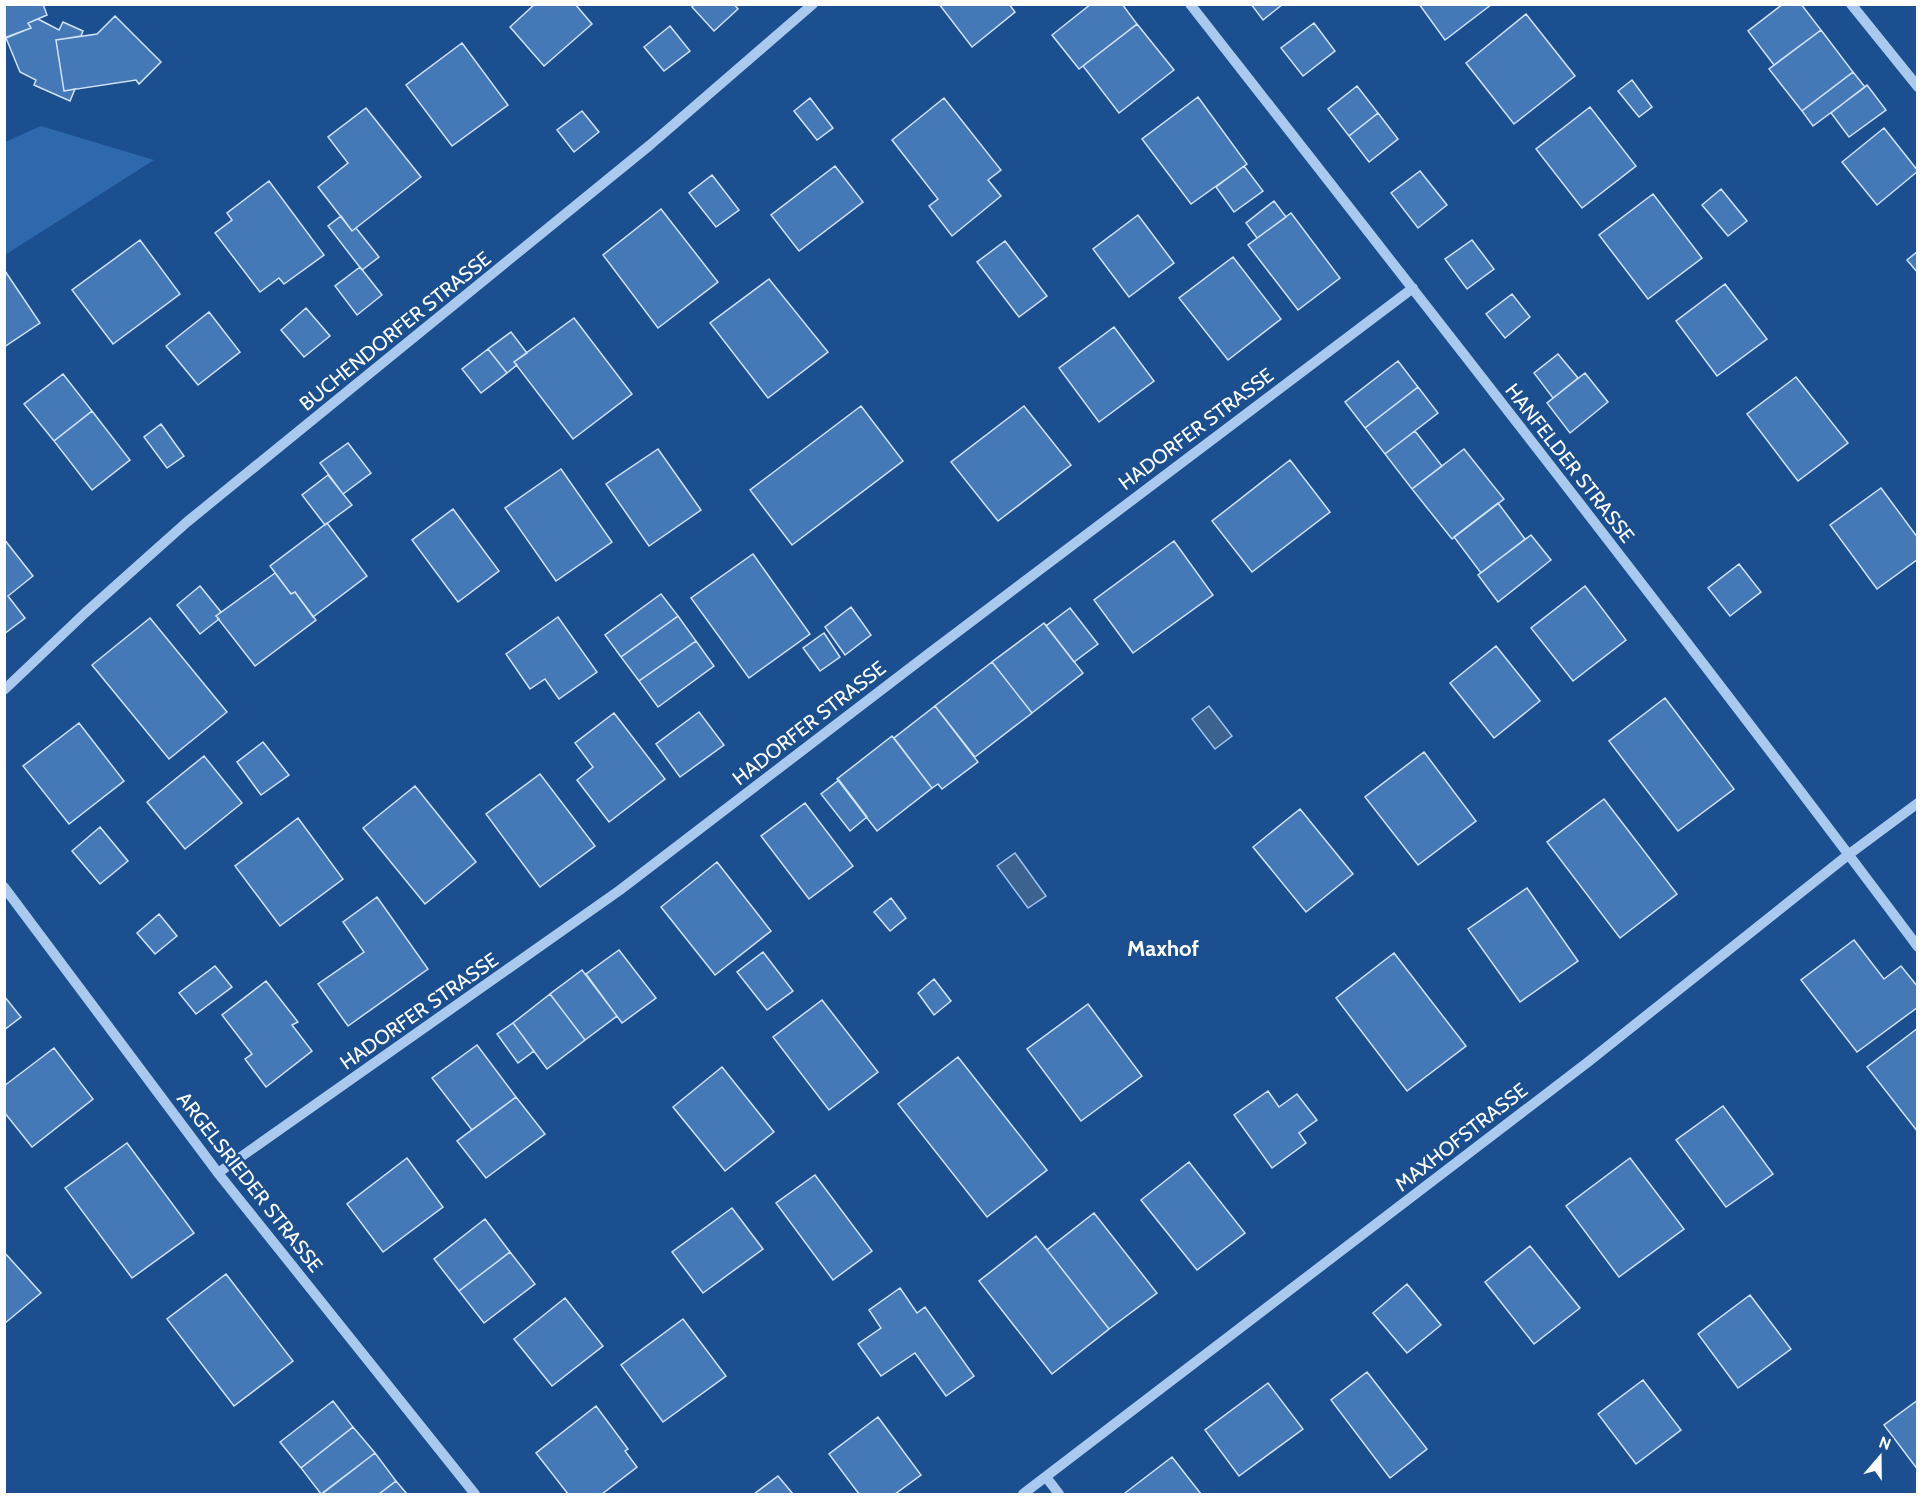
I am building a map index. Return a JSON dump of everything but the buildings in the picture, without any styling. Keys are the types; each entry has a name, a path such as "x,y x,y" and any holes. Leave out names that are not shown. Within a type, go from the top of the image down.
{"street":[{"name":"BUCHENDORFER STRASSE","path":"4,690 85,613 187,522 650,145 813,4"},
{"name":"HANFELDER STRASSE","path":"1190,4 1413,288 1917,947"},
{"path":"1851,4 1917,87"},
{"name":"HADORFER STRASSE","path":"218,1173 620,890 1413,288"},
{"name":"MAXHOFSTRASSE","path":"1023,1494 1588,1062 1848,855 1917,803"},
{"name":"ARGELSRIEDER STRASSE","path":"4,887 218,1173 475,1494"},
{"path":"1046,1477 1059,1494"}],"shaded area":[{"path":"41,126 154,160 5,255 5,142"},
{"path":"1209,706 1232,736 1215,749 1192,719"},
{"path":"1015,853 1046,896 1028,908 997,866"}],"district":[{"name":"Maxhof","path":"1163,948"}]}
